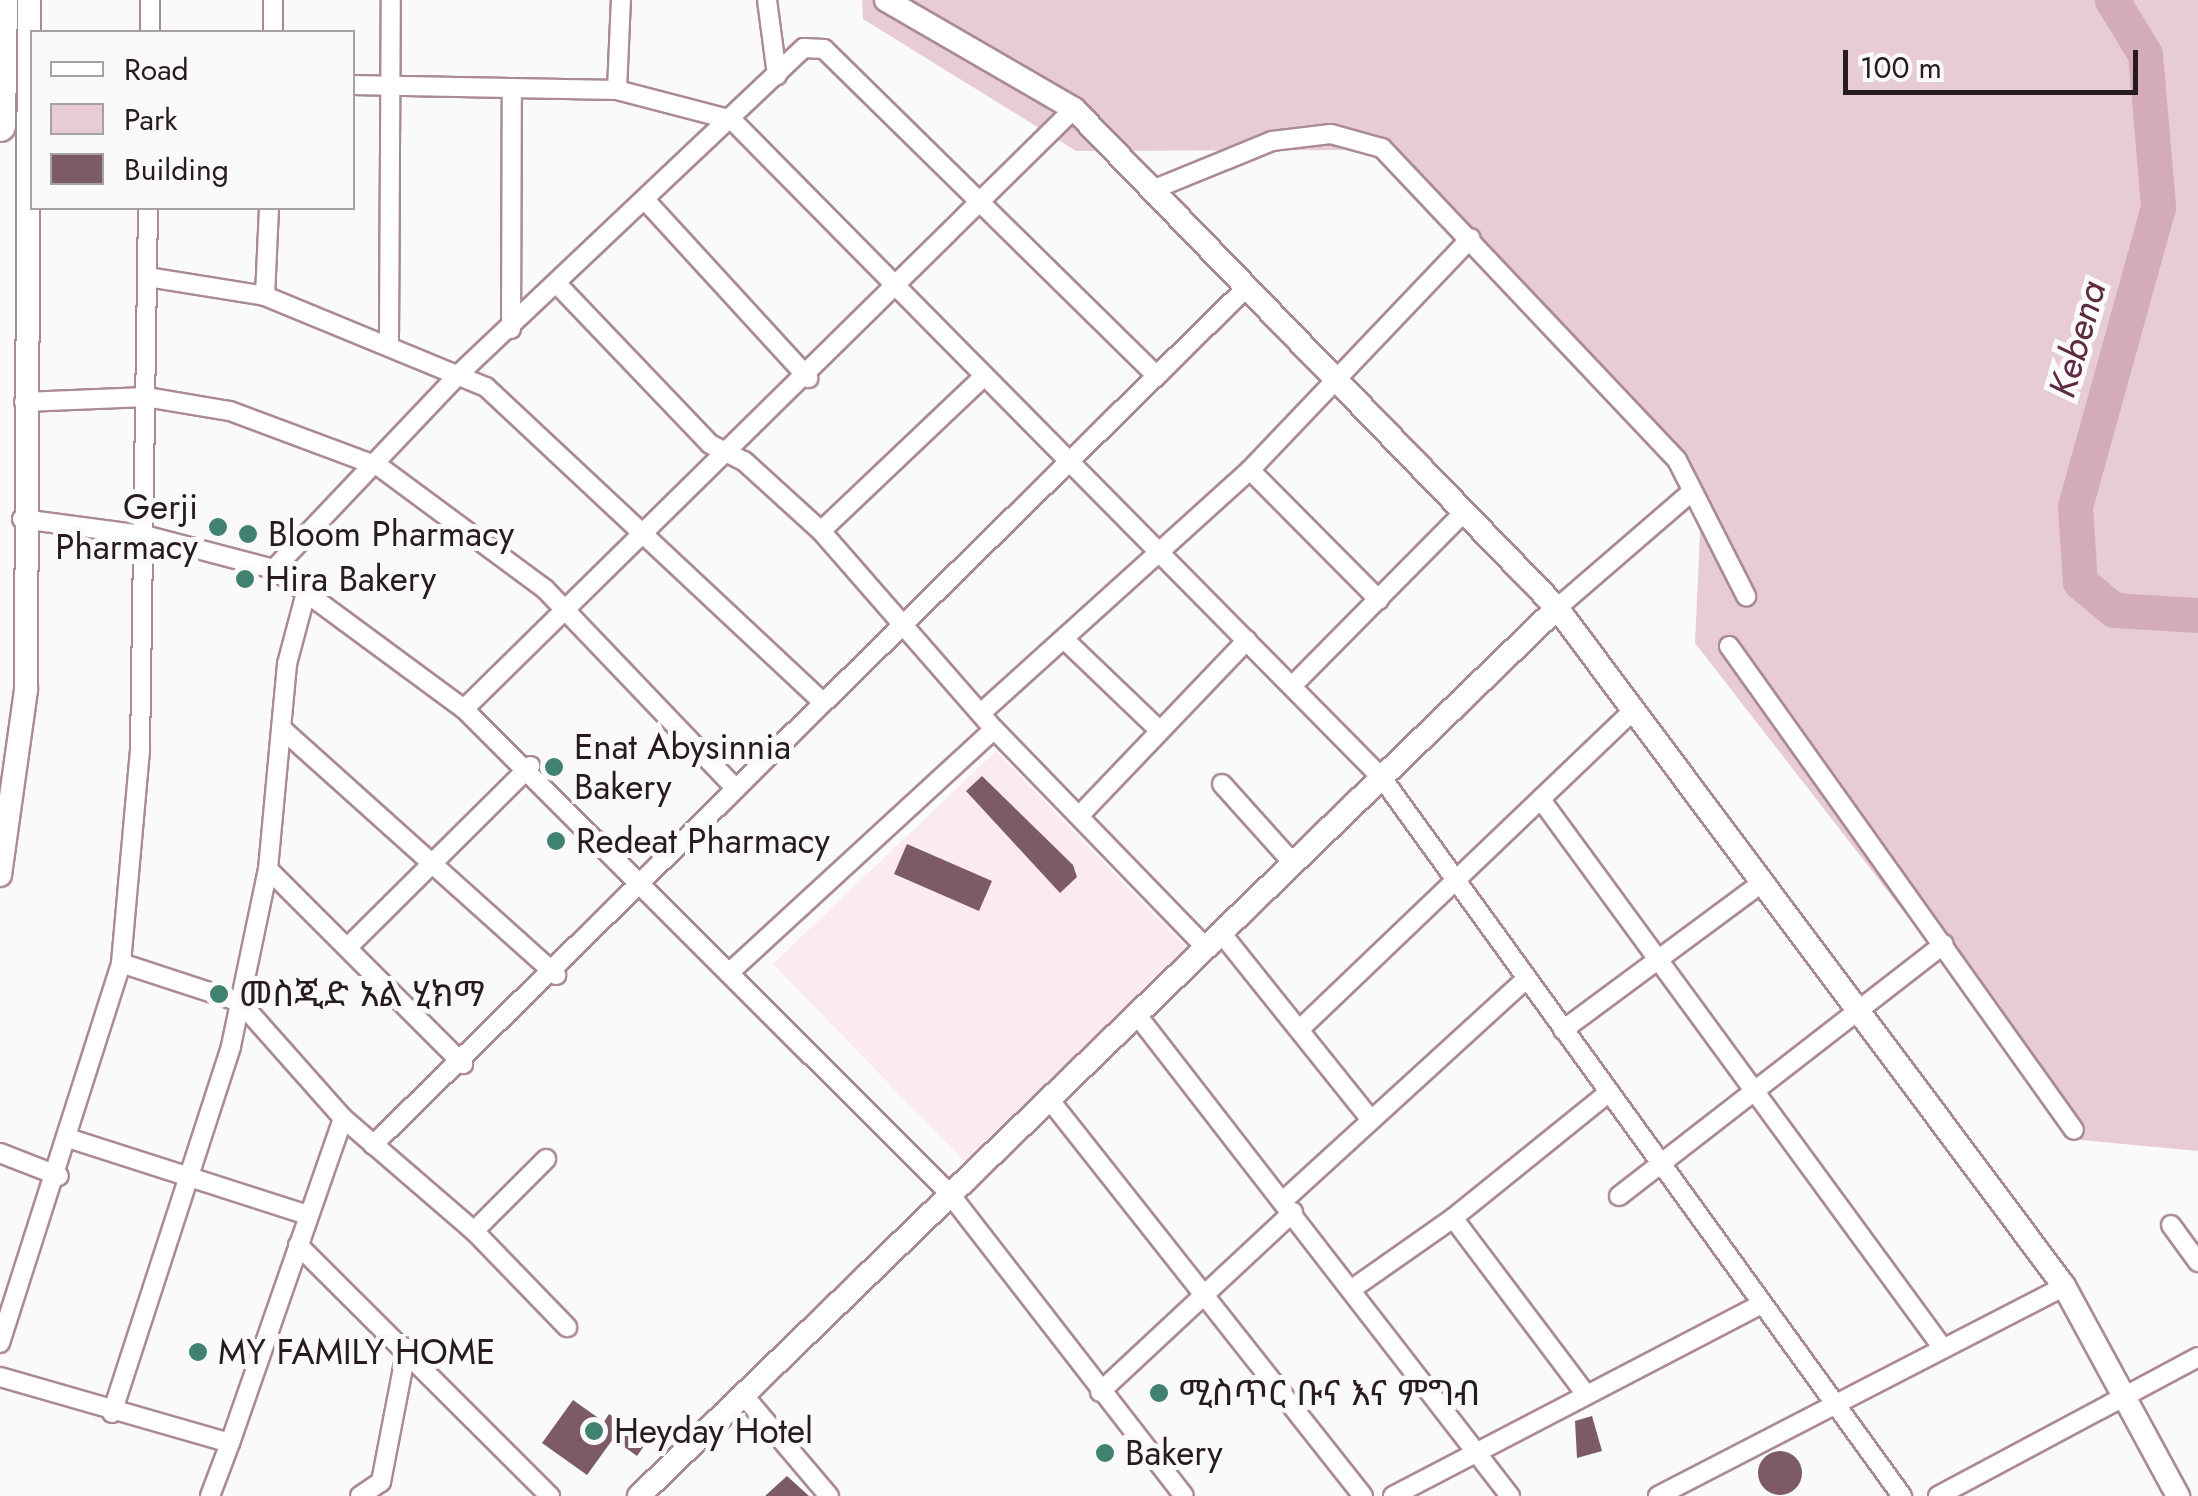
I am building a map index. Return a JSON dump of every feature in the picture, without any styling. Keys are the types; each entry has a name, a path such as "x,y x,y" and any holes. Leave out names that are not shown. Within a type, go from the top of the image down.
{"highway":[{"path":"0,126 2,0"}],"main road":[{"path":"28,0 30,40"},
{"path":"886,0 1074,109 1157,188 1245,289 1557,608 2064,1286 2130,1395 2178,1496"},
{"path":"0,875 26,690 22,519 30,156"},
{"path":"639,1496 1557,608"}],"street":[{"path":"150,0 150,30"},
{"path":"273,0 273,30"},
{"path":"389,340 391,0"},
{"path":"617,90 622,0"},
{"path":"768,0 777,76"},
{"path":"274,569 380,467 460,373 560,287 804,48 824,49 982,197 1156,376"},
{"path":"355,86 617,90 732,120 984,377 1296,684 1382,778 1902,1496"},
{"path":"511,329 512,88"},
{"path":"464,709 808,378 982,197 1074,109"},
{"path":"1157,188 1272,141 1359,138 1382,148 1472,238 1677,460 1690,493 1746,596"},
{"path":"647,202 808,378"},
{"path":"0,1343 71,1140 121,963 140,752 148,210"},
{"path":"265,296 269,210"},
{"path":"980,713 1064,639 1157,546 1250,470 1472,238"},
{"path":"148,276 265,296 389,340 460,373 646,530 823,702"},
{"path":"560,287 728,455 821,531 994,729 1079,816 1215,941 1300,1030 1371,1120"},
{"path":"373,1145 556,975 734,787 1245,289"},
{"path":"821,531 984,377"},
{"path":"24,402 146,397 284,426 380,467 470,528 566,612 734,787"},
{"path":"1250,470 1379,600"},
{"path":"1557,608 1690,493"},
{"path":"1296,684 1465,512"},
{"path":"22,519 144,535 274,569 308,589 464,709 530,766 949,1193 1184,1496"},
{"path":"112,1413 188,1180 240,1002 268,869 281,728 308,589"},
{"path":"1064,639 1159,730"},
{"path":"1079,816 1248,640"},
{"path":"1730,646 2074,1130"},
{"path":"1300,1030 1634,710"},
{"path":"281,728 556,975"},
{"path":"731,971 994,729"},
{"path":"348,947 530,766"},
{"path":"1222,784 1292,862"},
{"path":"1542,801 1942,1347"},
{"path":"268,869 463,1064"},
{"path":"1562,1030 1762,883"},
{"path":"1619,1196 1659,1161 1758,1092 1944,944"},
{"path":"121,963 240,1002 343,1118 474,1231 567,1328"},
{"path":"1100,1392 1211,1295 1288,1206 1371,1120 1525,980"},
{"path":"1138,1015 1510,1496"},
{"path":"1352,1289 1453,1218 1608,1093"},
{"path":"1049,1099 1211,1295 1364,1496"},
{"path":"210,1496 343,1118"},
{"path":"71,1140 308,1215"},
{"path":"0,1153 59,1176"},
{"path":"474,1231 546,1160"},
{"path":"1453,1218 1585,1393"},
{"path":"2171,1225 2198,1262"},
{"path":"298,1246 407,1347 550,1496"},
{"path":"1658,1496 2064,1286"},
{"path":"1393,1496 1760,1305"},
{"path":"360,1496 387,1489 407,1347"},
{"path":"1938,1496 2198,1357"},
{"path":"0,1377 112,1413 230,1443"},
{"path":"745,1397 829,1496"}],"shaded area":[{"path":"996,751 1187,949 965,1162 773,964"}],"green space":[{"path":"862,0 2198,0 2198,1151 2081,1140 1695,643 1702,488 1376,150 1076,151 863,19"}],"building":[{"path":"982,776 1073,865 1077,877 1060,893 966,791"},
{"path":"907,844 992,881 979,911 894,874"},
{"name":"Heyday Hotel","path":"573,1400 604,1422 609,1414 649,1439 637,1456 613,1439 587,1475 542,1443"},
{"path":"1592,1416 1602,1451 1577,1458 1575,1421"},
{"path":"1780,1451 1796,1457 1802,1473 1796,1489 1780,1495 1764,1489 1758,1473 1764,1457"},
{"path":"787,1476 809,1496 765,1496"}],"waterway":[{"name":"Kebena","path":"2112,0 2145,54 2158,207 2075,507 2080,582 2114,610 2198,615"}],"place":[{"name":"Gerji Pharmacy","path":"218,527"},
{"name":"Bloom Pharmacy","path":"248,534"},
{"name":"Hira Bakery","path":"245,579"},
{"name":"Enat Abysinnia Bakery","path":"554,767"},
{"name":"Redeat Pharmacy","path":"556,841"},
{"name":"መስጂድ አል ሂክማ","path":"219,994"},
{"name":"MY FAMILY HOME","path":"198,1352"},
{"name":"ሚስጥር ቡና እና ምግብ","path":"1159,1393"},
{"name":"Heyday Hotel","path":"594,1431"},
{"name":"Bakery","path":"1105,1453"}]}
